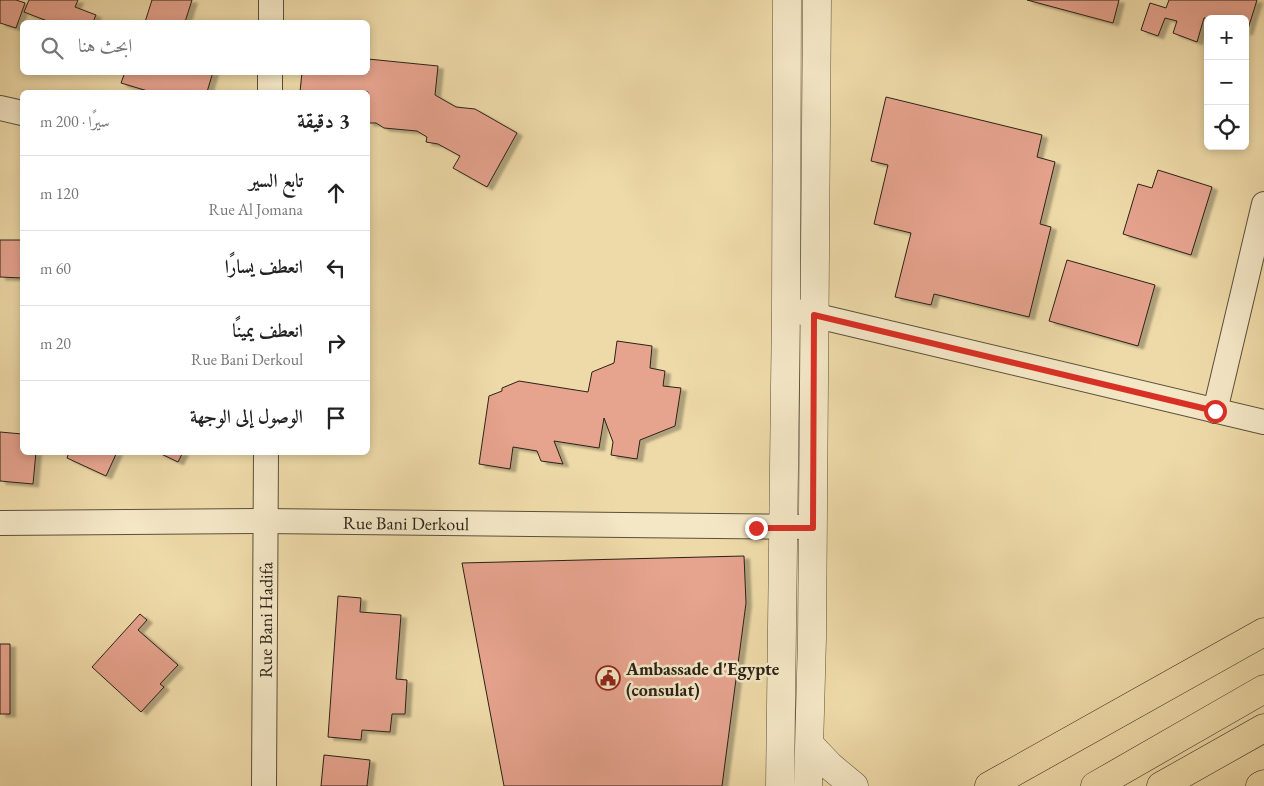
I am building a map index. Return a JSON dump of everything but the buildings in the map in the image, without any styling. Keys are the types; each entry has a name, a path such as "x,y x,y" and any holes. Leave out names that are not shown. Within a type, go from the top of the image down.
{"highway":[{"path":"989,786 1264,632"},
{"path":"1095,786 1264,689"},
{"path":"1161,786 1264,728"},
{"path":"1260,786 1264,784"}],"street":[{"path":"272,0 272,20"},
{"path":"780,786 786,308 787,0"},
{"path":"808,786 813,528 817,0"},
{"path":"270,75 270,90"},
{"path":"0,108 20,113"},
{"path":"1215,411 1264,204"},
{"path":"786,308 1264,422"},
{"name":"Rue Bani Hadifa","path":"264,786 266,455"},
{"name":"Rue Bani Derkoul","path":"0,523 265,521 813,528"},
{"path":"810,745 830,766 854,786"}],"place":[{"name":"Ambassade d'Egypte (consulat)","path":"608,678"}],"route":[{"path":"756,528 813,528 814,315 1215,411"}]}
